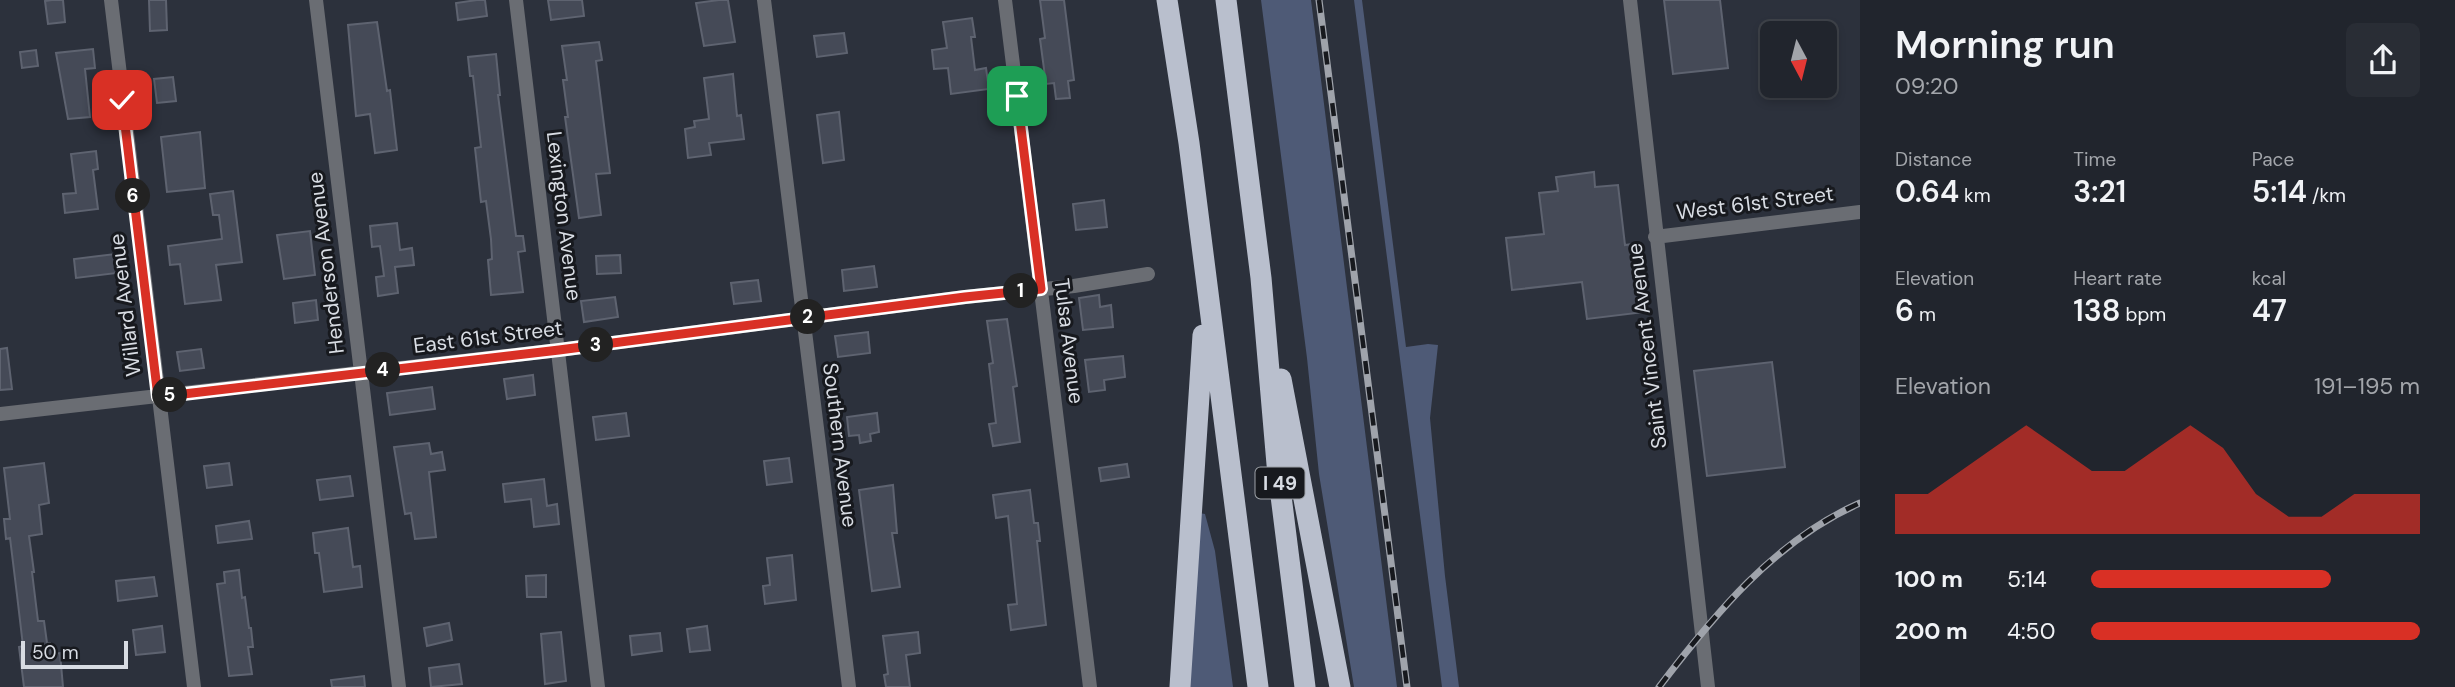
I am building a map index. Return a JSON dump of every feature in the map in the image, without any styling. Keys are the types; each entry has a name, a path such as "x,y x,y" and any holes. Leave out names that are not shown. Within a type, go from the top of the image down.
{"highway":[{"name":"I 49","path":"1167,0 1207,284 1258,687"},
{"name":"I 49","path":"1226,0 1261,278 1277,464 1305,687"},
{"path":"1261,278 1339,687"},
{"path":"1180,687 1207,284"}],"street":[{"name":"Willard Avenue","path":"111,0 194,687"},
{"name":"Henderson Avenue","path":"316,0 399,687"},
{"name":"Lexington Avenue","path":"516,0 598,687"},
{"name":"Southern Avenue","path":"764,0 849,687"},
{"name":"Tulsa Avenue","path":"1005,0 1090,687"},
{"name":"Saint Vincent Avenue","path":"1630,0 1708,687"},
{"name":"West 61st Street","path":"1655,237 1860,212"},
{"name":"East 61st Street","path":"0,414 559,350 1148,274"}],"shaded area":[{"path":"1261,0 1311,0 1397,687 1354,687 1319,474 1307,358"},
{"path":"1354,0 1362,0 1406,347 1438,345 1430,418 1459,687 1442,687"},
{"path":"1199,513 1205,514 1215,551 1233,687 1188,687"}],"building":[{"path":"63,0 65,22 48,24 45,1"},
{"path":"149,0 166,0 167,30 150,31"},
{"path":"485,0 487,16 458,20 456,3"},
{"path":"548,0 582,0 584,16 551,20"},
{"path":"728,0 735,42 704,46 696,3"},
{"path":"1040,0 1064,0 1074,80 1068,81 1070,98 1056,99 1054,83 1046,84 1040,39 1045,38"},
{"path":"1664,0 1720,0 1728,68 1673,74"},
{"path":"972,18 975,70 986,68 989,89 951,94 948,68 934,69 932,50 947,48 943,22"},
{"path":"377,22 387,91 390,90 397,150 375,153 370,114 356,116 348,25"},
{"path":"844,33 847,53 817,57 814,36"},
{"path":"599,42 602,60 596,61 610,173 596,174 601,215 579,218 565,117 568,117 563,80 567,80 562,46"},
{"path":"93,49 95,68 85,69 90,117 68,119 56,53"},
{"path":"36,50 38,66 22,68 20,52"},
{"path":"496,54 498,95 516,236 523,236 525,251 518,252 523,292 491,295 488,260 492,259 491,239 486,201 481,202 475,148 481,147 473,76 470,76 468,57"},
{"path":"733,74 737,116 741,115 744,139 709,143 711,155 688,158 685,129 695,127 694,121 709,119 704,78"},
{"path":"173,77 176,101 157,103 154,79"},
{"path":"839,112 844,160 823,163 817,115"},
{"path":"200,132 205,188 167,192 161,137"},
{"path":"96,151 98,169 93,170 98,209 65,213 63,194 76,193 71,154"},
{"path":"1594,172 1595,187 1618,185 1625,245 1640,243 1643,276 1640,276 1645,312 1587,319 1582,282 1512,290 1506,238 1544,234 1539,193 1558,191 1556,177"},
{"path":"233,191 242,262 216,265 221,300 185,304 180,264 170,265 168,246 222,239 219,215 213,215 210,194"},
{"path":"1104,200 1107,227 1076,230 1073,204"},
{"path":"397,223 400,250 412,248 414,265 395,267 398,293 378,296 376,277 384,276 380,246 372,247 370,226"},
{"path":"310,231 315,275 284,279 277,235"},
{"path":"115,254 117,273 76,278 74,259"},
{"path":"620,255 621,273 597,274 596,256"},
{"path":"874,266 877,287 844,291 842,270"},
{"path":"758,280 761,301 734,304 731,283"},
{"path":"1099,295 1100,307 1111,305 1113,327 1083,330 1079,298"},
{"path":"615,297 618,317 584,322 581,301"},
{"path":"316,300 318,320 295,323 293,303"},
{"path":"1007,319 1017,386 1013,387 1020,442 993,446 989,424 996,423 989,364 993,363 987,321"},
{"path":"868,332 870,353 838,357 835,336"},
{"path":"7,348 12,389 0,390 0,349"},
{"path":"201,349 204,368 180,371 177,352"},
{"path":"1123,356 1125,377 1104,380 1105,390 1089,392 1085,360"},
{"path":"1772,362 1785,467 1707,476 1694,371"},
{"path":"533,375 535,395 507,399 504,379"},
{"path":"432,387 435,409 390,415 387,393"},
{"path":"626,413 629,436 596,440 593,417"},
{"path":"877,413 879,432 870,434 871,441 860,443 859,435 849,436 847,417"},
{"path":"429,443 431,454 442,452 445,470 429,472 436,537 415,539 411,513 405,514 394,447"},
{"path":"789,458 792,482 767,485 764,461"},
{"path":"44,463 49,503 39,505 42,534 29,536 32,572 38,621 44,621 47,643 50,643 52,654 60,653 63,687 24,687 19,647 23,646 17,595 10,538 6,539 4,519 10,519 4,468"},
{"path":"229,463 232,485 207,488 204,466"},
{"path":"1127,464 1129,477 1101,481 1099,468"},
{"path":"350,476 353,496 320,500 317,480"},
{"path":"544,479 547,506 557,504 559,524 534,527 531,499 505,502 503,484"},
{"path":"893,485 897,533 892,533 900,587 872,591 859,490"},
{"path":"1030,490 1034,523 1038,523 1040,541 1037,541 1046,625 1011,630 1008,605 1017,604 1008,516 996,518 993,495"},
{"path":"249,521 252,539 218,543 216,526"},
{"path":"348,528 353,567 360,566 362,587 324,592 319,553 315,553 313,533"},
{"path":"792,555 796,600 765,604 763,586 770,585 767,558"},
{"path":"239,570 242,598 245,597 251,628 253,647 248,647 252,674 229,676 217,584 225,583 224,572"},
{"path":"546,575 546,597 527,597 526,576"},
{"path":"154,577 157,596 118,601 116,581"},
{"path":"449,623 452,640 427,646 424,628"},
{"path":"162,626 165,652 136,655 133,630"},
{"path":"707,626 710,650 690,652 687,629"},
{"path":"561,632 566,681 545,684 541,634"},
{"path":"918,632 920,653 906,655 910,687 886,687 884,675 888,674 883,636"},
{"path":"660,633 662,651 632,655 630,636"},
{"path":"459,664 462,684 431,687 429,668"},
{"path":"364,676 365,687 332,687 331,680"}],"railway":[{"path":"1319,0 1407,687"},
{"path":"1659,687 1724,607 1773,559 1829,519 1860,503"}],"route":[{"path":"122,100 158,397 1041,289 1017,96"}]}
